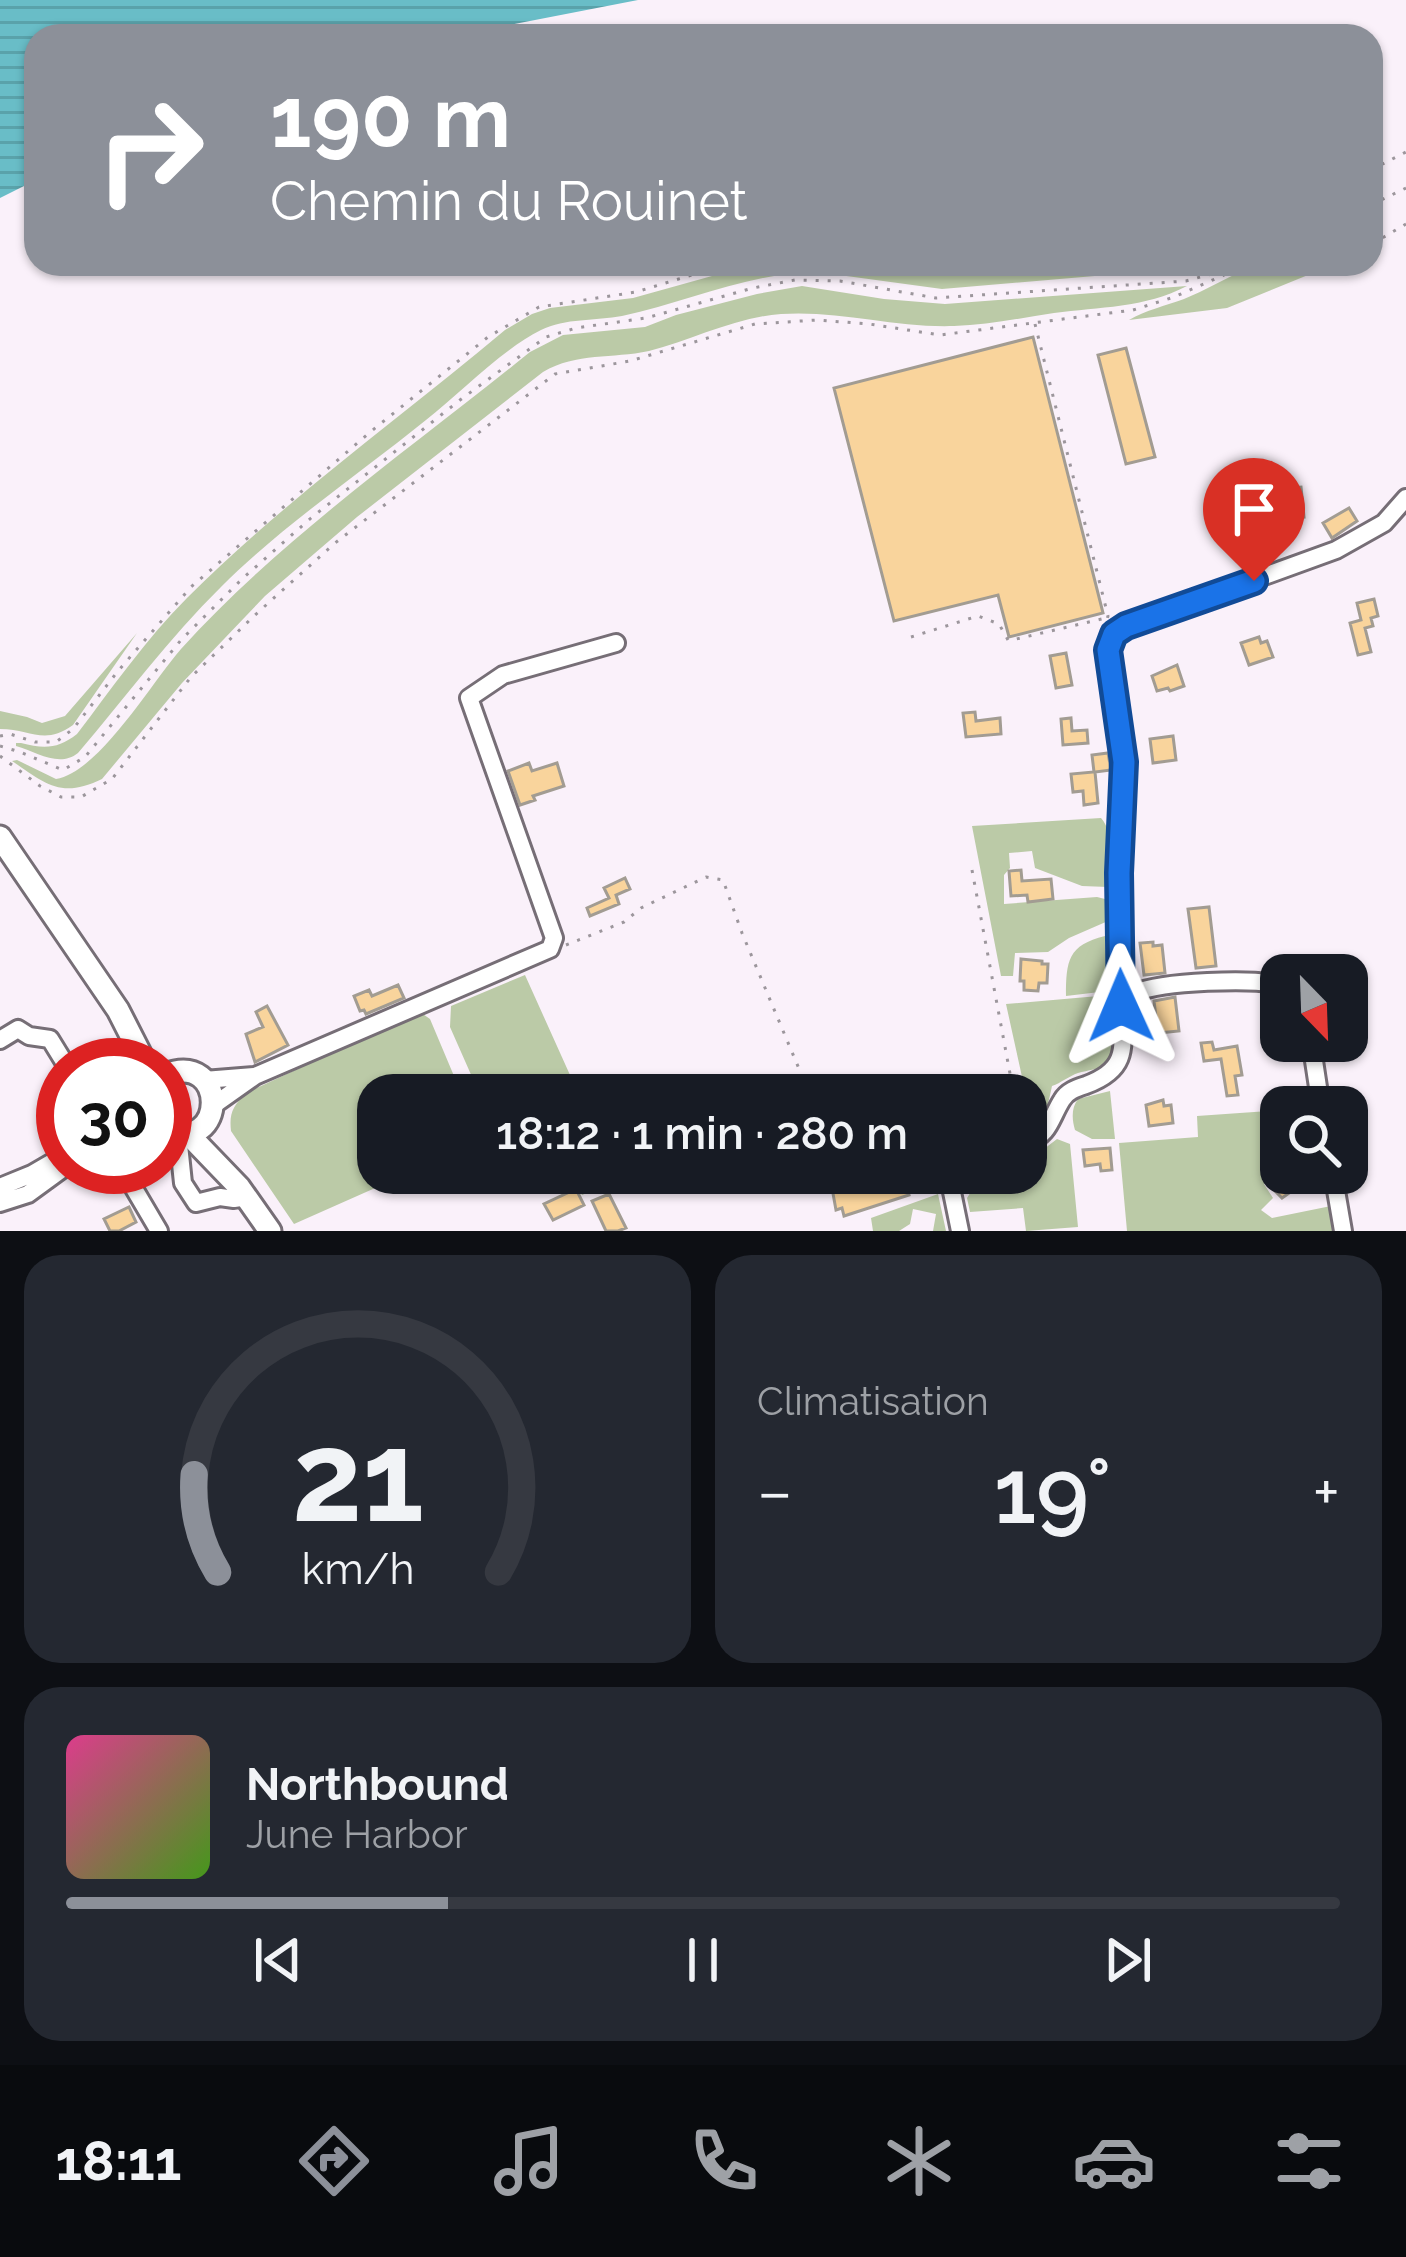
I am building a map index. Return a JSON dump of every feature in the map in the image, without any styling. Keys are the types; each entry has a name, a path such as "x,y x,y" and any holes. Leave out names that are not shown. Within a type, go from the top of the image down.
{"main road":[{"path":"0,837 141,1038"},
{"path":"118,1010 132,1038"},
{"path":"192,1073 212,1092 211,1113 243,1192 270,1231"},
{"path":"192,1129 203,1126 211,1113"},
{"path":"192,1146 243,1192"}],"street":[{"path":"1047,1128 1065,1095 1111,1073 1123,1047 1119,873 1124,762 1108,650 1114,634 1336,550 1384,523 1406,497"},
{"path":"211,1113 255,1076 550,949 554,938 469,698 503,675 616,643"},
{"path":"1121,1006 1131,994 1175,986 1260,982"},
{"path":"0,1040 18,1029 43,1038"},
{"path":"204,1080 255,1076"},
{"path":"0,1187 36,1172"},
{"path":"0,1203 36,1188"},
{"path":"190,1194 196,1203 234,1199 243,1192"},
{"path":"137,1194 159,1231"},
{"path":"952,1194 960,1231"},
{"path":"1337,1194 1343,1231"}],"path":[{"path":"0,736 56,742 73,729 191,586 488,337 539,307 636,292 689,276"},
{"path":"0,746 63,770 85,757 181,640 242,579 311,518 546,337 646,319 794,280 840,281 937,298 1204,276"},
{"path":"0,756 61,796 81,797 112,779 191,677 255,615 335,543 555,374 630,361 754,324 817,320 940,335 1133,310 1220,276"},
{"path":"1035,324 1111,642"},
{"path":"910,638 978,616 999,624 1008,640 1108,618"},
{"path":"972,869 1010,1074"},
{"path":"550,949 624,922 641,908 706,877 722,880 801,1074"}],"green space":[{"path":"712,276 781,276 622,316 550,326 527,338 245,564 183,627 78,753 56,759 16,746 50,746 77,734 157,630 224,562 505,330 550,308 633,298"},
{"path":"846,276 1094,276 942,289"},
{"path":"1232,276 1306,276 1227,308 1129,320"},
{"path":"802,286 945,304 1187,286 1138,303 966,325 803,313 764,316 649,351 556,366 357,517 265,596 182,683 102,779 75,788 54,786 12,761 56,779 90,760 181,649 261,569 530,352 563,335 645,327 676,315"},
{"path":"137,633 73,725 45,735 0,729 0,711 42,723 65,716"},
{"path":"1101,818 1110,842 1108,887 1082,886 1035,868 1032,851 1009,853 1004,904 1097,897 1109,900 1108,921 1048,952 1015,953 1013,976 1001,976 972,826"},
{"path":"1105,936 1108,991 1066,996 1072,956 1083,944"},
{"path":"525,975 570,1074 471,1074 450,1027 451,1006"},
{"path":"1110,995 1111,1058 1052,1086 1047,1107 1047,1074 1021,1074 1006,1004"},
{"path":"420,1012 430,1019 453,1074 357,1074 357,1194 362,1194 294,1224 231,1131 231,1114 246,1093"},
{"path":"1110,1091 1115,1139 1092,1139 1075,1130 1078,1099"},
{"path":"1260,1112 1260,1194 1273,1198 1261,1210 1272,1218 1331,1206 1335,1231 1127,1231 1119,1143 1198,1137 1197,1116"},
{"path":"1057,1139 1070,1144 1078,1227 1026,1231 1023,1208 970,1212 970,1194 1047,1194 1047,1147"},
{"path":"938,1194 946,1231 933,1231 936,1214 913,1209 910,1224 899,1231 873,1231 871,1218"}],"water":[{"path":"0,0 638,0 515,24 24,24 24,186 0,198"}],"building":[{"path":"1033,337 1103,613 1009,637 998,595 894,621 834,388"},
{"path":"1126,348 1155,457 1126,464 1098,355"},
{"path":"1301,487 1304,517 1286,518 1277,489"},
{"path":"1263,508 1265,538 1252,539 1246,510"},
{"path":"1349,508 1357,521 1332,538 1323,523"},
{"path":"1374,599 1378,616 1371,618 1373,626 1365,628 1371,652 1358,655 1350,623 1361,620 1357,603"},
{"path":"1259,637 1261,643 1267,641 1273,657 1249,665 1241,643"},
{"path":"1066,653 1072,685 1056,688 1050,656"},
{"path":"1177,665 1184,686 1157,691 1152,676"},
{"path":"975,712 976,721 1000,718 1001,734 966,737 963,713"},
{"path":"1071,718 1072,731 1087,730 1088,743 1063,745 1061,719"},
{"path":"1173,736 1176,760 1153,763 1150,739"},
{"path":"1108,753 1111,770 1095,772 1098,803 1084,805 1083,791 1073,792 1071,774 1094,772 1092,755"},
{"path":"529,763 532,771 557,763 564,786 520,805 508,771"},
{"path":"1021,870 1022,881 1051,879 1053,899 1028,902 1027,895 1011,896 1009,871"},
{"path":"625,878 630,889 616,895 619,904 590,916 587,908 609,898 604,888"},
{"path":"1209,907 1216,966 1196,968 1188,909"},
{"path":"1153,942 1153,946 1162,945 1165,973 1144,975 1140,943"},
{"path":"1021,959 1048,964 1047,983 1039,983 1038,991 1024,990"},
{"path":"398,985 404,998 366,1014 360,1011 354,996 369,990 372,996"},
{"path":"1175,997 1179,1031 1158,1033 1154,1001"},
{"path":"267,1006 288,1045 255,1062 246,1034 263,1027 256,1012"},
{"path":"1212,1042 1214,1050 1237,1046 1242,1075 1235,1076 1238,1095 1227,1096 1221,1059 1204,1061 1201,1043"},
{"path":"1163,1100 1164,1106 1171,1105 1173,1123 1149,1126 1146,1105"},
{"path":"1110,1148 1112,1170 1101,1171 1100,1164 1085,1166 1083,1150"},
{"path":"565,1194 578,1194 584,1205 553,1220 544,1204"},
{"path":"609,1194 626,1228 606,1231 592,1201"},
{"path":"833,1194 909,1195 844,1216 842,1208 836,1210"},
{"path":"129,1207 136,1222 110,1231 104,1219"}],"route":[{"path":"1121,1006 1119,873 1124,762 1108,650 1114,634 1126,626 1254,581"}]}
